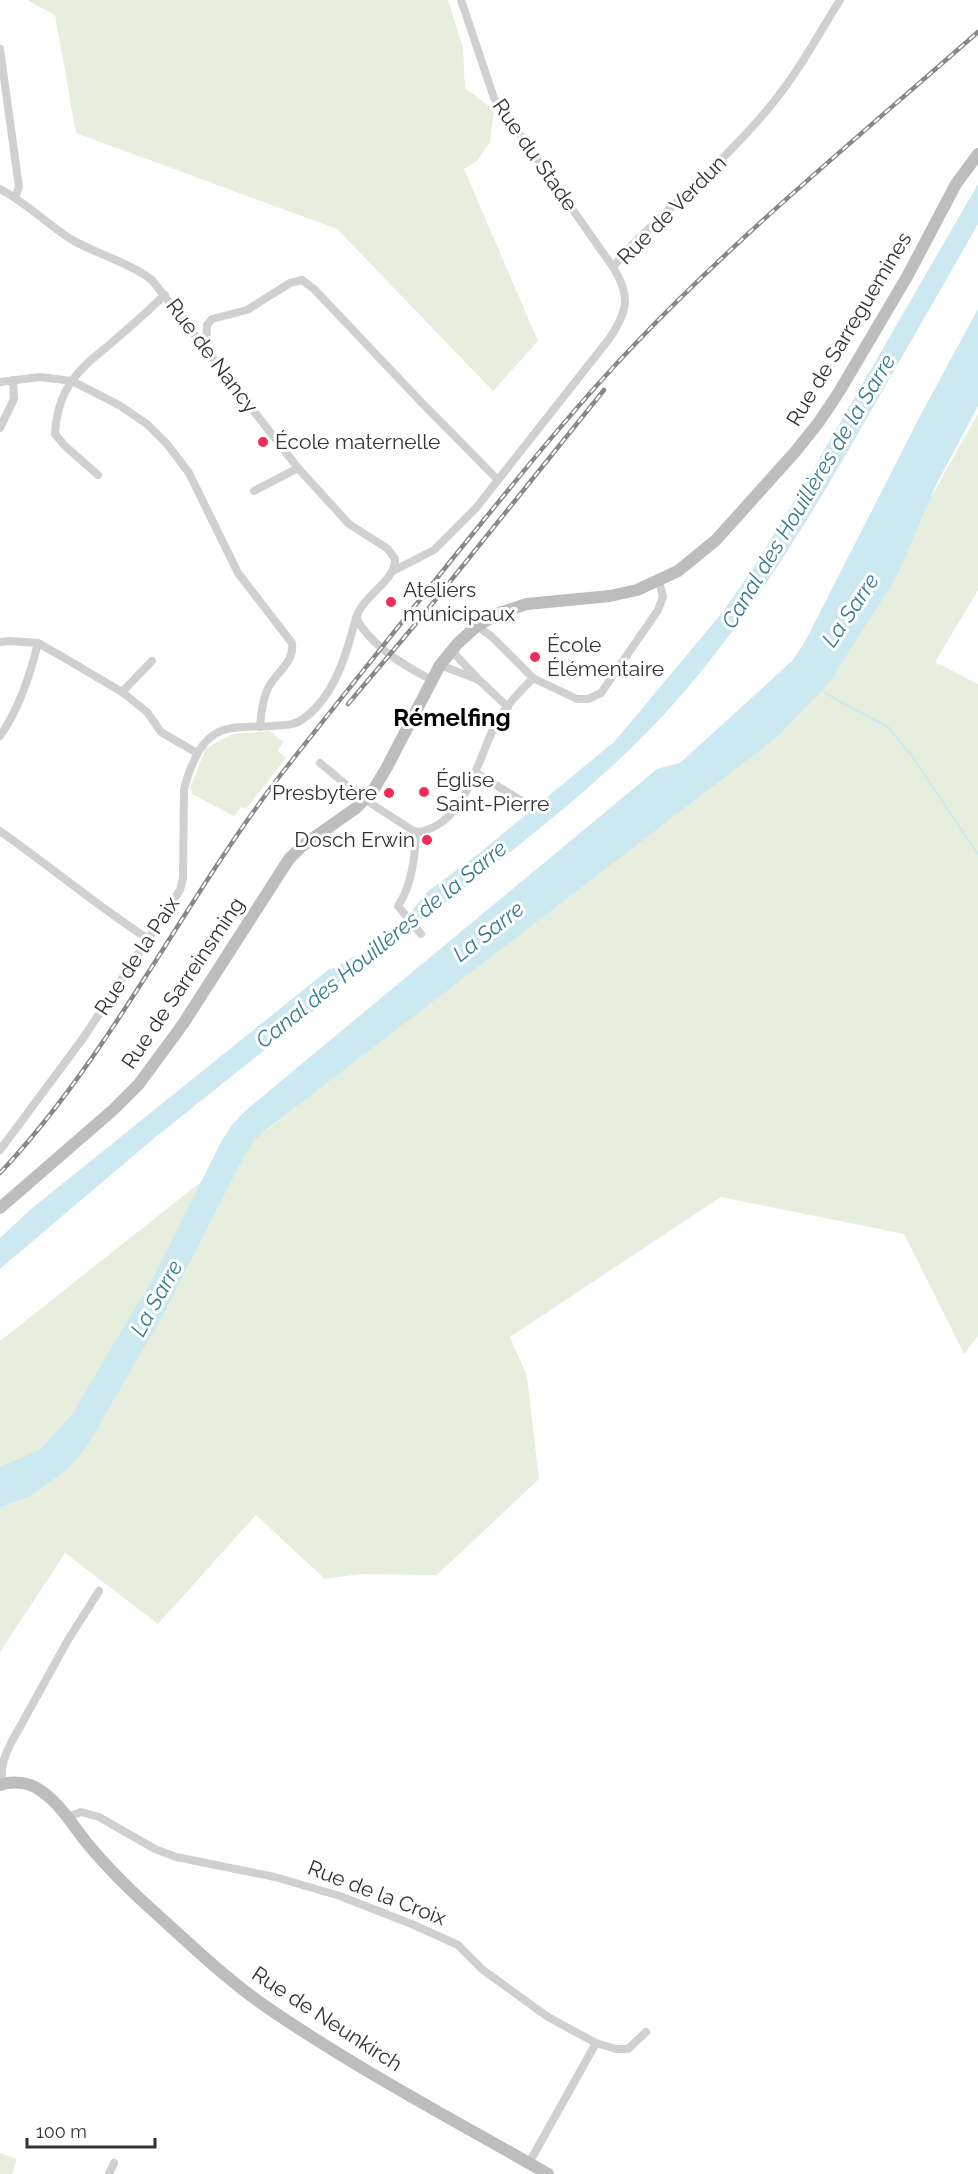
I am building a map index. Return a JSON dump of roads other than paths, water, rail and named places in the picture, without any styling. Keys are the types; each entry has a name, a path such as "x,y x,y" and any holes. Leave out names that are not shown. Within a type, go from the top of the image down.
{"street":[{"name":"Rue du Stade","path":"461,0 494,98 613,267"},
{"name":"Rue de Verdun","path":"393,571 420,558 441,544 476,508 548,418 621,321 626,296 613,267 633,244 738,143 772,104 794,75 840,0"},
{"path":"0,49 19,187 15,197"},
{"name":"Rue de Sarreguemines","path":"365,799 382,776 440,665 451,650 477,626 499,613 527,604 610,596 637,590 659,581 690,562 716,540 819,422 908,275 956,184 978,154"},
{"name":"Rue de Nancy","path":"0,189 15,197 70,238 143,273 152,280 298,468 350,524 388,549 395,559"},
{"path":"206,348 207,325 212,318 248,310 294,281 300,280 307,283 498,480"},
{"path":"98,475 55,434 56,418 74,382 87,363 165,295"},
{"path":"152,308 173,305"},
{"path":"0,382 40,377 74,382 119,405 147,424 167,444 189,473 238,573 292,643 293,652 288,662 266,691 260,726"},
{"path":"0,428 14,399 13,380"},
{"path":"254,491 298,468"},
{"path":"393,571 395,559 420,558"},
{"name":"Rue de la Paix","path":"0,1150 84,1037 183,884 184,790 197,753 207,739 215,733 229,729 292,724 306,718 335,681 356,618 368,598 393,571"},
{"path":"477,626 491,636 533,678 577,699 588,699 601,693 660,606 663,597 659,581"},
{"path":"356,618 372,639 404,665 432,680"},
{"path":"352,634 372,639"},
{"path":"0,642 10,640 38,643 122,692 147,712 161,732 197,753"},
{"path":"0,736 29,680 38,643"},
{"path":"451,650 508,707"},
{"path":"122,692 152,661"},
{"path":"440,665 479,680"},
{"path":"320,763 365,799 416,832 435,827 458,805 476,774 498,719 533,678"},
{"path":"476,774 522,801"},
{"name":"Rue de Sarreinsming","path":"0,1209 113,1110 139,1084 171,1042 289,859 302,846 365,799"},
{"path":"0,831 44,862 107,912 148,939"},
{"path":"416,832 412,869 400,909 419,932"},
{"path":"2,1784 4,1758 11,1743 68,1640 99,1591"},
{"name":"Rue de Neunkirch","path":"2,1784 19,1782 34,1787 50,1798 68,1816 86,1842 124,1885 199,1952 266,2007 388,2083 548,2174"},
{"name":"Rue de la Croix","path":"68,1816 81,1812 99,1817 155,1849 176,1857 275,1877 340,1896 414,1925 458,1945 483,1970 548,2017 596,2043 616,2049 628,2049 646,2032"},
{"path":"529,2163 596,2043"},
{"path":"109,2174 114,2163"}],"water":[{"name":"Canal des Houillères de la Sarre","path":"978,184 978,224 841,462 797,536 749,608 724,643 669,709 613,766 553,818 428,916 408,926 333,987 337,992 152,1140 0,1269 0,1238 31,1209 328,970 354,956 358,957 404,921 427,892 477,855 615,741 721,614 751,572 804,485"},
{"name":"La Sarre","path":"978,309 978,406 935,487 895,580 828,684 777,737 254,1141 243,1158 163,1315 87,1446 68,1469 30,1496 0,1507 0,1467 41,1449 72,1414 156,1273 221,1142 245,1111 657,769 680,763 793,660 807,638 919,418"}],"waterway":[{"path":"820,689 888,727 912,756 978,854"}],"railway":[{"path":"0,1173 77,1079 243,826 279,777 563,424 611,369 718,262 803,184 978,32"},
{"path":"348,704 424,614 604,390"}],"place":[{"name":"École maternelle","path":"263,442"},
{"name":"Ateliers municipaux","path":"391,602"},
{"name":"École Élémentaire","path":"535,657"},
{"name":"Église Saint-Pierre","path":"424,792"},
{"name":"Presbytère","path":"389,793"},
{"name":"Dosch Erwin","path":"427,840"}],"district":[{"name":"Rémelfing","path":"452,718"}]}
